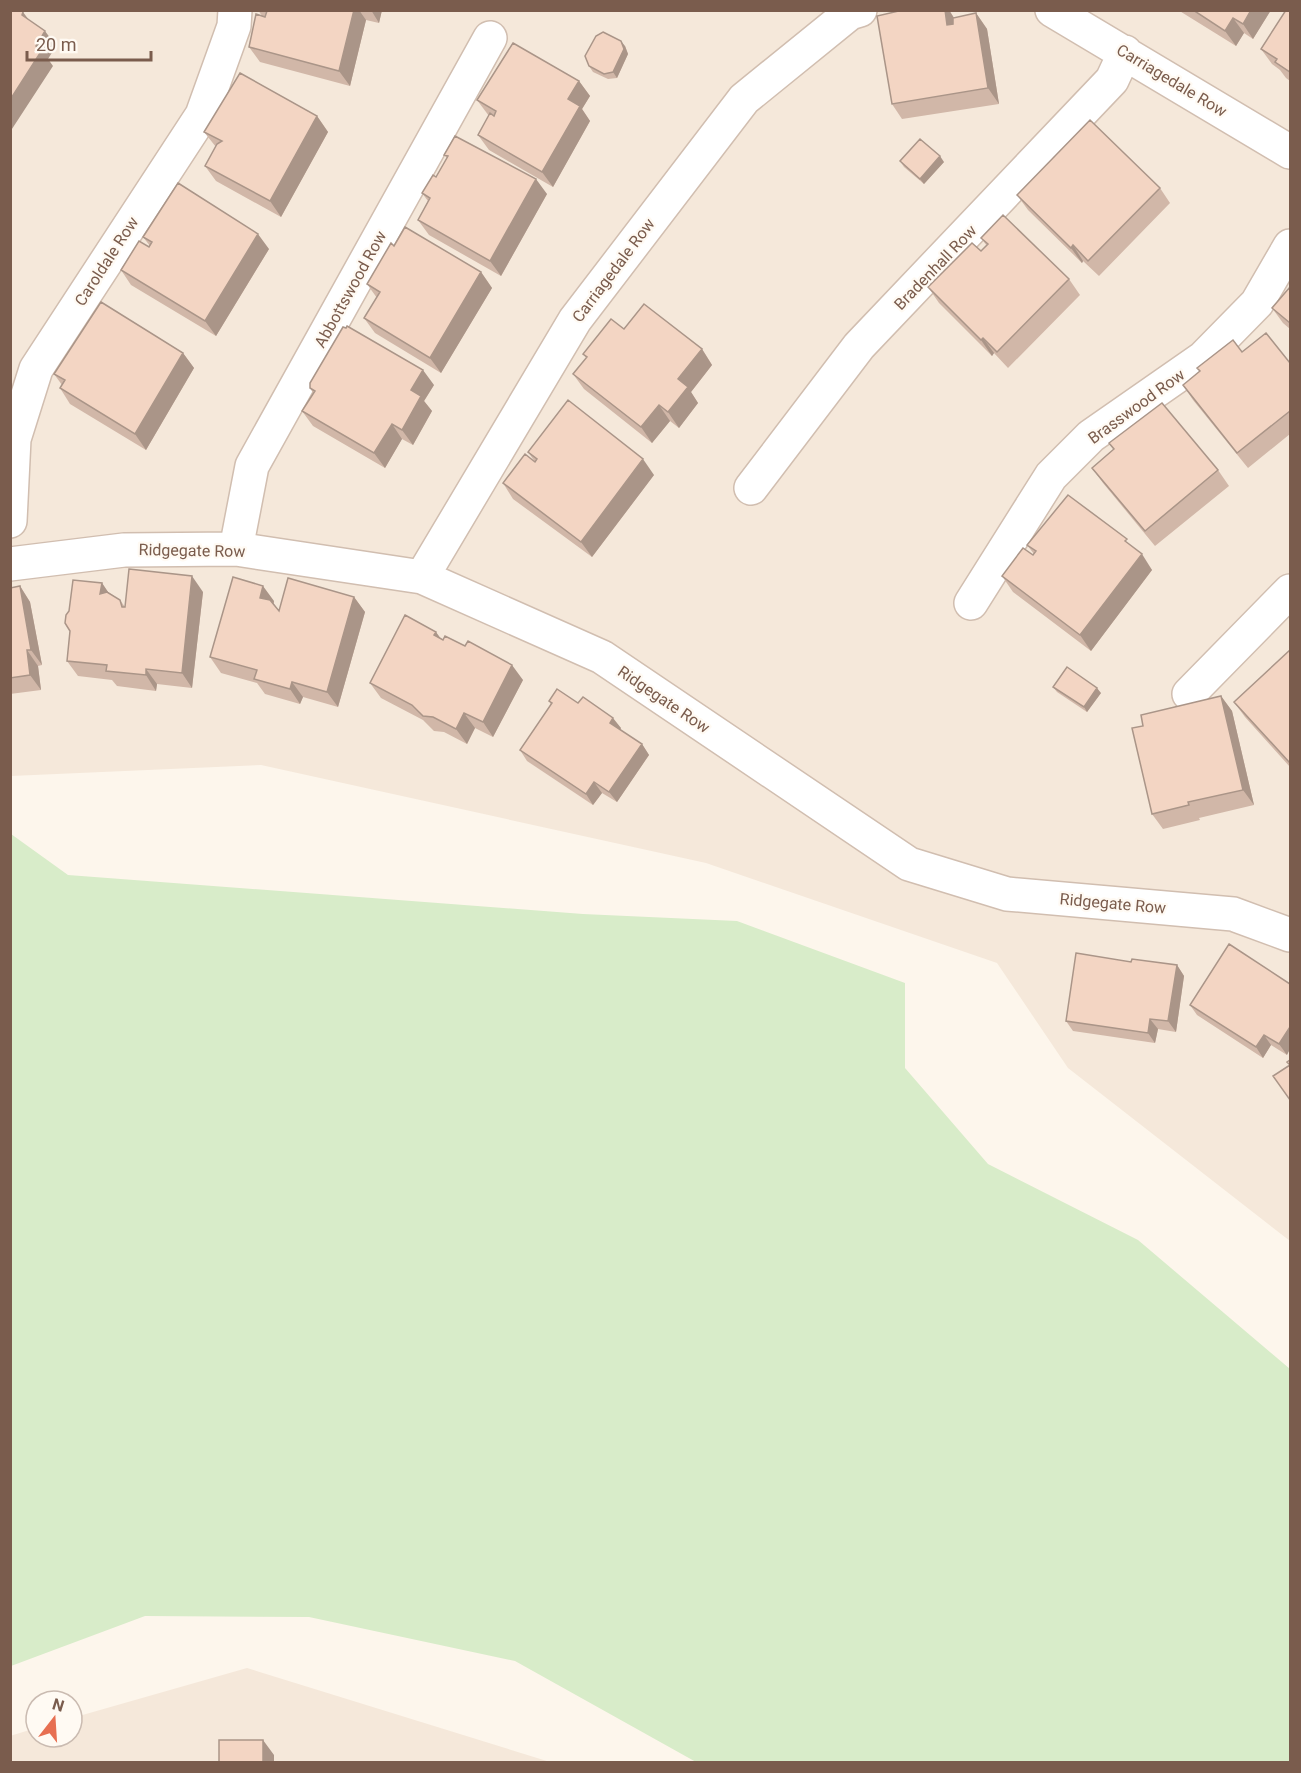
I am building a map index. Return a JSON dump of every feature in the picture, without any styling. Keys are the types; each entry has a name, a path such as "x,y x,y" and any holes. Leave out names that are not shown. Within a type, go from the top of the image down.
{"street":[{"name":"Caroldale Row","path":"10,521 14,439 36,369 202,115 234,26 235,10"},
{"name":"Carriagedale Row","path":"422,577 575,320 744,99 850,13 860,10"},
{"name":"Carriagedale Row","path":"1052,10 1290,152"},
{"name":"Abbottswood Row","path":"236,549 252,466 490,38"},
{"name":"Bradenhall Row","path":"751,488 859,346 1112,80 1125,52"},
{"name":"Brasswood Row","path":"971,603 1051,476 1091,436 1203,358 1257,303 1290,246"},
{"name":"Ridgegate Row","path":"10,564 124,550 236,549 422,577 602,657 909,864 1007,894 1233,914 1290,935"},
{"path":"1189,694 1290,591"}],"shaded area":[{"path":"10,11 1290,11 1290,1241 1068,1068 997,963 706,863 261,765 11,776"},
{"path":"247,1668 550,1762 11,1762 10,1736 24,1732 24,1749 84,1749 84,1715"}],"green space":[{"path":"11,834 68,875 583,914 737,921 905,983 905,1068 988,1164 1138,1240 1290,1369 1290,1762 696,1762 515,1661 309,1617 145,1616 11,1666"}],"building":[{"path":"10,10 22,10 22,15 45,31 36,46 42,50 10,100"},
{"path":"265,10 354,10 339,71 249,47 256,14 265,17 267,11"},
{"path":"903,10 945,10 947,25 953,24 953,18 976,13 988,88 892,104 877,16"},
{"path":"1193,10 1251,10 1243,24 1233,18 1225,31"},
{"path":"1286,10 1290,10 1290,72 1275,62 1277,59 1261,49"},
{"path":"603,32 621,41 624,49 613,72 604,74 589,66 585,56 596,36"},
{"path":"513,43 579,81 568,99 580,106 542,172 478,135 490,113 494,116 496,111 477,100"},
{"path":"240,73 317,116 270,201 205,166 217,144 222,141 204,132"},
{"path":"1090,120 1160,188 1088,261 1073,245 1071,248 1017,195"},
{"path":"455,136 536,179 490,261 418,220 430,198 422,193 433,175 436,177 448,156 444,155"},
{"path":"920,139 940,156 920,179 900,161"},
{"path":"178,183 258,234 205,321 121,270 139,241 149,247 152,242 143,237"},
{"path":"1003,215 1069,279 997,352 983,338 981,340 928,287 972,243 981,251 988,244 981,238"},
{"path":"405,227 481,272 430,358 364,318 380,292 367,284 391,243 394,246"},
{"path":"1290,287 1290,323 1272,308"},
{"path":"101,302 183,353 135,434 60,388 65,380 54,374"},
{"path":"644,304 702,349 678,379 688,387 668,412 659,405 641,427 573,374 587,357 583,354 611,319 624,329"},
{"path":"347,326 423,370 411,390 421,396 402,430 392,424 374,453 302,411 315,391 310,388 310,383 343,327"},
{"path":"1266,333 1290,363 1290,411 1237,453 1183,385 1200,371 1197,368 1233,340 1242,352"},
{"path":"568,400 643,459 581,542 503,483 525,454 535,462 537,459 528,452"},
{"path":"1162,403 1218,470 1145,531 1092,468 1114,449 1109,443"},
{"path":"1068,495 1127,539 1125,541 1142,554 1080,635 1002,576 1023,548 1033,555 1036,551 1027,545"},
{"path":"129,569 192,576 182,673 146,669 146,675 106,671 107,665 67,661 70,631 65,623 73,580 102,583 100,594 107,592 120,600 122,607 125,607"},
{"path":"233,577 263,586 260,598 270,600 279,611 288,578 354,597 327,692 292,682 290,689 254,679 257,670 210,657"},
{"path":"20,586 31,650 27,650 30,675 10,678 10,588"},
{"path":"405,615 436,632 434,635 443,640 445,636 465,646 468,641 512,665 483,722 464,713 456,729 433,717 423,716 412,705 370,683"},
{"path":"1290,650 1290,763 1234,702"},
{"path":"1067,667 1097,688 1084,707 1053,687"},
{"path":"557,689 578,703 583,697 613,718 610,723 642,744 609,792 594,782 586,794 520,750 552,703 549,701"},
{"path":"1221,696 1243,790 1188,802 1189,805 1152,814 1132,728 1143,726 1141,715"},
{"path":"1229,944 1290,984 1290,1027 1279,1044 1264,1035 1256,1047 1190,1005"},
{"path":"1076,953 1131,962 1132,959 1177,965 1168,1021 1150,1019 1148,1033 1066,1021"},
{"path":"1290,1065 1290,1100 1273,1076"},
{"path":"219,1740 263,1740 263,1762 219,1762"}]}
